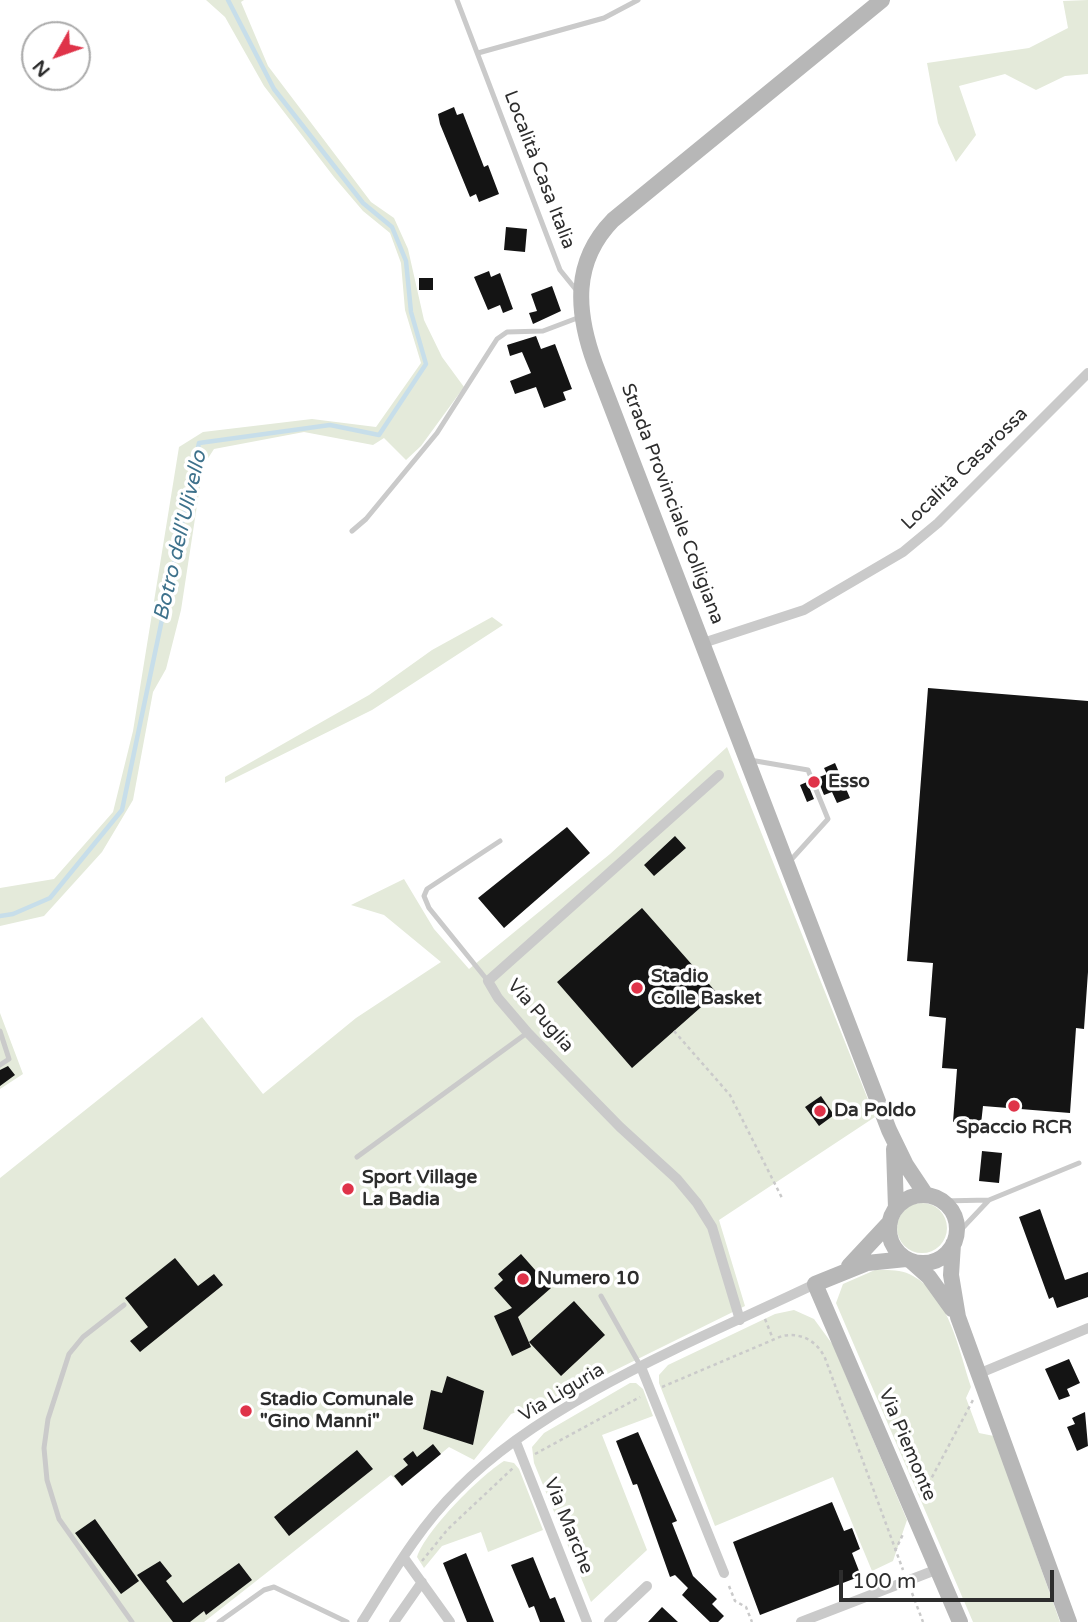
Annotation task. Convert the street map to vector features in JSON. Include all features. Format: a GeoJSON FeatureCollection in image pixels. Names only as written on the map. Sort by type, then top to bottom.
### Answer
{"type":"FeatureCollection","features":[{"type":"Feature","properties":{"kind":"main road","name":"Strada Provinciale Colligiana"},"geometry":{"type":"LineString","coordinates":[[882,0],[613,220],[590,251],[580,293],[581,317],[595,364],[890,1130],[906,1165],[926,1195]]}},
{"type":"Feature","properties":{"kind":"main road","name":"Strada Provinciale Colligiana"},"geometry":{"type":"LineString","coordinates":[[890,1130],[896,1171],[893,1215]]}},
{"type":"Feature","properties":{"kind":"main road"},"geometry":{"type":"LineString","coordinates":[[845,1270],[904,1201],[926,1195],[942,1201],[954,1216],[955,1240],[951,1275],[958,1317],[1069,1622]]}},
{"type":"Feature","properties":{"kind":"main road"},"geometry":{"type":"LineString","coordinates":[[893,1215],[892,1243],[942,1292],[958,1317]]}},
{"type":"Feature","properties":{"kind":"main road"},"geometry":{"type":"LineString","coordinates":[[816,1284],[845,1270],[874,1261],[930,1262],[947,1253],[955,1240]]}},
{"type":"Feature","properties":{"kind":"main road","name":"Via Piemonte"},"geometry":{"type":"LineString","coordinates":[[816,1284],[960,1622]]}},
{"type":"Feature","properties":{"kind":"street","name":"Località Casarossa"},"geometry":{"type":"LineString","coordinates":[[703,643],[795,614],[885,564],[938,523],[1088,373]]}},
{"type":"Feature","properties":{"kind":"street","name":"Via Puglia"},"geometry":{"type":"LineString","coordinates":[[719,775],[488,981],[502,1003],[528,1033],[697,1203],[712,1227],[740,1320]]}},
{"type":"Feature","properties":{"kind":"street","name":"Via Liguria"},"geometry":{"type":"LineString","coordinates":[[362,1622],[404,1558],[453,1493],[516,1442],[571,1405],[641,1367],[816,1284]]}},
{"type":"Feature","properties":{"kind":"street"},"geometry":{"type":"LineString","coordinates":[[978,1374],[1088,1328]]}},
{"type":"Feature","properties":{"kind":"street"},"geometry":{"type":"LineString","coordinates":[[641,1367],[724,1573]]}},
{"type":"Feature","properties":{"kind":"street","name":"Via Marche"},"geometry":{"type":"LineString","coordinates":[[516,1442],[587,1622]]}},
{"type":"Feature","properties":{"kind":"street"},"geometry":{"type":"LineString","coordinates":[[404,1558],[450,1622]]}},
{"type":"Feature","properties":{"kind":"street"},"geometry":{"type":"LineString","coordinates":[[801,1622],[938,1570]]}},
{"type":"Feature","properties":{"kind":"street"},"geometry":{"type":"LineString","coordinates":[[394,1622],[422,1582]]}},
{"type":"Feature","properties":{"kind":"street"},"geometry":{"type":"LineString","coordinates":[[609,1622],[648,1586]]}},
{"type":"Feature","properties":{"kind":"lane","name":"Località Casa Italia"},"geometry":{"type":"LineString","coordinates":[[457,0],[560,270],[567,282],[580,293]]}},
{"type":"Feature","properties":{"kind":"lane"},"geometry":{"type":"LineString","coordinates":[[478,53],[604,18],[638,0]]}},
{"type":"Feature","properties":{"kind":"lane"},"geometry":{"type":"LineString","coordinates":[[352,531],[366,519],[437,433],[497,339],[508,332],[543,331],[581,317]]}},
{"type":"Feature","properties":{"kind":"lane"},"geometry":{"type":"LineString","coordinates":[[748,759],[808,770],[828,819],[788,864]]}},
{"type":"Feature","properties":{"kind":"lane"},"geometry":{"type":"LineString","coordinates":[[488,981],[429,908],[424,897],[427,889],[500,841]]}},
{"type":"Feature","properties":{"kind":"lane"},"geometry":{"type":"LineString","coordinates":[[0,1031],[9,1059],[0,1065]]}},
{"type":"Feature","properties":{"kind":"lane"},"geometry":{"type":"LineString","coordinates":[[357,1157],[528,1033]]}},
{"type":"Feature","properties":{"kind":"lane"},"geometry":{"type":"LineString","coordinates":[[942,1201],[989,1200],[1079,1163]]}},
{"type":"Feature","properties":{"kind":"lane"},"geometry":{"type":"LineString","coordinates":[[955,1240],[989,1200]]}},
{"type":"Feature","properties":{"kind":"lane"},"geometry":{"type":"LineString","coordinates":[[601,1296],[641,1367]]}},
{"type":"Feature","properties":{"kind":"lane"},"geometry":{"type":"LineString","coordinates":[[124,1305],[83,1337],[69,1354],[48,1419],[44,1448],[47,1480],[59,1519],[132,1622]]}},
{"type":"Feature","properties":{"kind":"lane"},"geometry":{"type":"LineString","coordinates":[[219,1622],[264,1590],[274,1587],[347,1622]]}},
{"type":"Feature","properties":{"kind":"path"},"geometry":{"type":"LineString","coordinates":[[674,1031],[730,1095],[783,1200]]}},
{"type":"Feature","properties":{"kind":"path"},"geometry":{"type":"LineString","coordinates":[[761,1310],[772,1339]]}},
{"type":"Feature","properties":{"kind":"path"},"geometry":{"type":"LineString","coordinates":[[532,1456],[652,1391],[772,1339],[787,1334],[801,1336],[821,1351],[903,1571]]}},
{"type":"Feature","properties":{"kind":"path"},"geometry":{"type":"LineString","coordinates":[[919,1502],[976,1394]]}},
{"type":"Feature","properties":{"kind":"path"},"geometry":{"type":"LineString","coordinates":[[420,1563],[455,1521],[516,1466]]}},
{"type":"Feature","properties":{"kind":"path"},"geometry":{"type":"LineString","coordinates":[[895,1550],[908,1523]]}},
{"type":"Feature","properties":{"kind":"path"},"geometry":{"type":"LineString","coordinates":[[724,1573],[735,1601],[746,1607],[752,1622]]}},
{"type":"Feature","properties":{"kind":"path"},"geometry":{"type":"LineString","coordinates":[[911,1590],[923,1622]]}},
{"type":"Feature","properties":{"kind":"green space"},"geometry":{"type":"Polygon","coordinates":[[[206,0],[244,0],[241,2],[268,66],[371,202],[394,218],[408,249],[424,320],[442,357],[464,387],[421,446],[406,460],[384,438],[373,445],[304,432],[214,449],[203,466],[181,610],[166,669],[153,692],[133,800],[102,852],[44,916],[0,926],[0,888],[54,879],[113,812],[133,731],[179,447],[203,432],[312,419],[376,427],[421,363],[405,310],[401,263],[390,233],[363,211],[334,177],[264,86],[225,17],[206,0]]]}},
{"type":"Feature","properties":{"kind":"green space"},"geometry":{"type":"Polygon","coordinates":[[[1088,0],[1088,74],[1065,76],[1036,90],[1005,74],[959,86],[976,135],[956,162],[938,123],[927,63],[1029,48],[1068,28],[1063,1],[1088,0]]]}},
{"type":"Feature","properties":{"kind":"green space"},"geometry":{"type":"Polygon","coordinates":[[[492,617],[503,625],[372,710],[225,783],[225,777],[369,695],[432,650],[492,617]]]}},
{"type":"Feature","properties":{"kind":"green space","name":"Sport Village La Badia"},"geometry":{"type":"Polygon","coordinates":[[[727,747],[875,1117],[719,1220],[745,1306],[577,1389],[511,1414],[474,1460],[449,1447],[402,1486],[391,1475],[204,1622],[0,1622],[0,1178],[202,1017],[263,1094],[356,1018],[441,962],[384,915],[351,905],[404,879],[434,929],[469,969],[610,854],[727,747]]]}},
{"type":"Feature","properties":{"kind":"green space"},"geometry":{"type":"Polygon","coordinates":[[[0,1013],[23,1074],[0,1089],[0,1013]]]}},
{"type":"Feature","properties":{"kind":"green space"},"geometry":{"type":"Polygon","coordinates":[[[922,1203],[940,1210],[947,1228],[940,1246],[922,1253],[904,1246],[897,1228],[904,1210],[922,1203]]]}},
{"type":"Feature","properties":{"kind":"green space"},"geometry":{"type":"Polygon","coordinates":[[[875,1270],[900,1271],[913,1276],[936,1296],[944,1310],[971,1387],[966,1398],[979,1433],[994,1436],[1060,1622],[973,1622],[836,1303],[843,1284],[875,1270]]]}},
{"type":"Feature","properties":{"kind":"green space"},"geometry":{"type":"Polygon","coordinates":[[[794,1310],[814,1319],[833,1345],[907,1520],[893,1561],[872,1571],[833,1477],[715,1526],[659,1383],[659,1375],[668,1365],[775,1314],[794,1310]]]}},
{"type":"Feature","properties":{"kind":"green space"},"geometry":{"type":"Polygon","coordinates":[[[630,1383],[636,1383],[643,1389],[653,1416],[602,1435],[647,1550],[591,1602],[534,1463],[532,1447],[544,1433],[630,1383]]]}},
{"type":"Feature","properties":{"kind":"green space"},"geometry":{"type":"Polygon","coordinates":[[[504,1461],[514,1463],[519,1469],[543,1530],[488,1552],[481,1532],[442,1546],[424,1568],[417,1557],[431,1533],[468,1491],[504,1461]]]}},
{"type":"Feature","properties":{"kind":"building"},"geometry":{"type":"Polygon","coordinates":[[[454,107],[457,115],[463,113],[484,167],[488,165],[499,194],[479,202],[476,194],[470,197],[440,124],[438,114],[454,107]]]}},
{"type":"Feature","properties":{"kind":"building"},"geometry":{"type":"Polygon","coordinates":[[[506,227],[527,229],[525,252],[504,250],[506,227]]]}},
{"type":"Feature","properties":{"kind":"building"},"geometry":{"type":"Polygon","coordinates":[[[489,271],[491,277],[500,273],[513,309],[503,313],[500,305],[488,310],[474,277],[489,271]]]}},
{"type":"Feature","properties":{"kind":"building"},"geometry":{"type":"Polygon","coordinates":[[[419,278],[433,278],[433,290],[419,290],[419,278]]]}},
{"type":"Feature","properties":{"kind":"building"},"geometry":{"type":"Polygon","coordinates":[[[552,286],[561,311],[533,324],[529,313],[537,311],[531,294],[552,286]]]}},
{"type":"Feature","properties":{"kind":"building"},"geometry":{"type":"Polygon","coordinates":[[[536,336],[541,349],[555,344],[572,389],[563,392],[566,400],[544,408],[536,387],[515,394],[510,381],[531,373],[522,352],[510,356],[507,345],[536,336]]]}},
{"type":"Feature","properties":{"kind":"building"},"geometry":{"type":"Polygon","coordinates":[[[928,688],[1088,701],[1088,972],[1084,1029],[1076,1028],[1070,1113],[983,1106],[981,1124],[953,1122],[957,1069],[942,1068],[946,1018],[929,1016],[933,963],[907,961],[928,688]]]}},
{"type":"Feature","properties":{"kind":"building"},"geometry":{"type":"Polygon","coordinates":[[[835,763],[850,798],[837,803],[832,792],[824,795],[817,778],[827,774],[824,768],[835,763]]]}},
{"type":"Feature","properties":{"kind":"building"},"geometry":{"type":"Polygon","coordinates":[[[807,782],[814,799],[807,802],[800,785],[807,782]]]}},
{"type":"Feature","properties":{"kind":"building"},"geometry":{"type":"Polygon","coordinates":[[[567,827],[590,853],[504,928],[478,898],[567,827]]]}},
{"type":"Feature","properties":{"kind":"building"},"geometry":{"type":"Polygon","coordinates":[[[675,836],[686,848],[654,876],[644,865],[675,836]]]}},
{"type":"Feature","properties":{"kind":"building","name":"Stadio Colle Basket"},"geometry":{"type":"Polygon","coordinates":[[[642,908],[717,993],[632,1068],[557,982],[642,908]]]}},
{"type":"Feature","properties":{"kind":"building"},"geometry":{"type":"Polygon","coordinates":[[[8,1066],[15,1075],[0,1086],[0,1070],[8,1066]]]}},
{"type":"Feature","properties":{"kind":"building","name":"Da Poldo"},"geometry":{"type":"Polygon","coordinates":[[[821,1096],[834,1115],[819,1126],[805,1107],[821,1096]]]}},
{"type":"Feature","properties":{"kind":"building"},"geometry":{"type":"Polygon","coordinates":[[[982,1151],[1002,1153],[999,1183],[979,1181],[982,1151]]]}},
{"type":"Feature","properties":{"kind":"building"},"geometry":{"type":"Polygon","coordinates":[[[1040,1209],[1065,1280],[1088,1272],[1088,1297],[1057,1308],[1053,1297],[1049,1299],[1019,1217],[1040,1209]]]}},
{"type":"Feature","properties":{"kind":"building"},"geometry":{"type":"Polygon","coordinates":[[[521,1254],[551,1288],[518,1317],[531,1347],[512,1356],[494,1316],[512,1308],[494,1288],[503,1280],[498,1274],[521,1254]]]}},
{"type":"Feature","properties":{"kind":"building"},"geometry":{"type":"Polygon","coordinates":[[[175,1258],[198,1286],[214,1274],[223,1285],[140,1352],[130,1341],[148,1327],[125,1298],[175,1258]]]}},
{"type":"Feature","properties":{"kind":"building"},"geometry":{"type":"Polygon","coordinates":[[[574,1301],[605,1335],[561,1376],[529,1342],[574,1301]]]}},
{"type":"Feature","properties":{"kind":"building"},"geometry":{"type":"Polygon","coordinates":[[[1069,1359],[1080,1383],[1067,1389],[1070,1396],[1059,1400],[1045,1369],[1069,1359]]]}},
{"type":"Feature","properties":{"kind":"building"},"geometry":{"type":"Polygon","coordinates":[[[447,1376],[484,1391],[473,1445],[423,1429],[431,1390],[442,1393],[447,1376]]]}},
{"type":"Feature","properties":{"kind":"building"},"geometry":{"type":"Polygon","coordinates":[[[1085,1412],[1088,1446],[1077,1451],[1067,1427],[1075,1424],[1072,1418],[1085,1412]]]}},
{"type":"Feature","properties":{"kind":"building"},"geometry":{"type":"Polygon","coordinates":[[[638,1432],[677,1521],[672,1523],[693,1576],[717,1599],[712,1604],[724,1616],[718,1622],[710,1622],[682,1595],[688,1588],[675,1575],[670,1577],[637,1484],[633,1485],[616,1441],[638,1432]]]}},
{"type":"Feature","properties":{"kind":"building"},"geometry":{"type":"Polygon","coordinates":[[[433,1444],[441,1454],[402,1486],[394,1476],[408,1465],[403,1459],[413,1451],[417,1457],[433,1444]]]}},
{"type":"Feature","properties":{"kind":"building"},"geometry":{"type":"Polygon","coordinates":[[[357,1450],[373,1469],[289,1536],[274,1517],[357,1450]]]}},
{"type":"Feature","properties":{"kind":"building"},"geometry":{"type":"Polygon","coordinates":[[[832,1502],[844,1531],[852,1528],[860,1549],[852,1553],[861,1576],[760,1615],[733,1542],[832,1502]]]}},
{"type":"Feature","properties":{"kind":"building"},"geometry":{"type":"Polygon","coordinates":[[[95,1519],[139,1581],[121,1594],[75,1533],[95,1519]]]}},
{"type":"Feature","properties":{"kind":"building"},"geometry":{"type":"Polygon","coordinates":[[[466,1553],[494,1622],[467,1622],[443,1563],[466,1553]]]}},
{"type":"Feature","properties":{"kind":"building"},"geometry":{"type":"Polygon","coordinates":[[[533,1557],[550,1599],[555,1597],[565,1622],[540,1622],[534,1606],[529,1608],[511,1565],[533,1557]]]}},
{"type":"Feature","properties":{"kind":"building"},"geometry":{"type":"Polygon","coordinates":[[[160,1561],[172,1576],[166,1581],[183,1603],[239,1563],[252,1580],[206,1615],[204,1611],[190,1622],[173,1622],[137,1575],[160,1561]]]}},
{"type":"Feature","properties":{"kind":"building"},"geometry":{"type":"Polygon","coordinates":[[[662,1607],[678,1622],[648,1622],[662,1607]]]}},
{"type":"Feature","properties":{"kind":"waterway","name":"Botro dell'Ulivello"},"geometry":{"type":"LineString","coordinates":[[0,916],[13,914],[50,898],[122,810],[199,443],[330,425],[379,435],[426,364],[411,312],[406,261],[392,227],[363,203],[274,89],[228,0]]}},
{"type":"Feature","properties":{"kind":"place","name":"Esso"},"geometry":{"type":"Point","coordinates":[814,782]}},
{"type":"Feature","properties":{"kind":"place","name":"Stadio Colle Basket"},"geometry":{"type":"Point","coordinates":[637,988]}},
{"type":"Feature","properties":{"kind":"place","name":"Spaccio RCR"},"geometry":{"type":"Point","coordinates":[1014,1106]}},
{"type":"Feature","properties":{"kind":"place","name":"Da Poldo"},"geometry":{"type":"Point","coordinates":[820,1111]}},
{"type":"Feature","properties":{"kind":"place","name":"Sport Village La Badia"},"geometry":{"type":"Point","coordinates":[348,1189]}},
{"type":"Feature","properties":{"kind":"place","name":"Numero 10"},"geometry":{"type":"Point","coordinates":[523,1279]}},
{"type":"Feature","properties":{"kind":"place","name":"Stadio Comunale \"Gino Manni\""},"geometry":{"type":"Point","coordinates":[246,1411]}}]}
